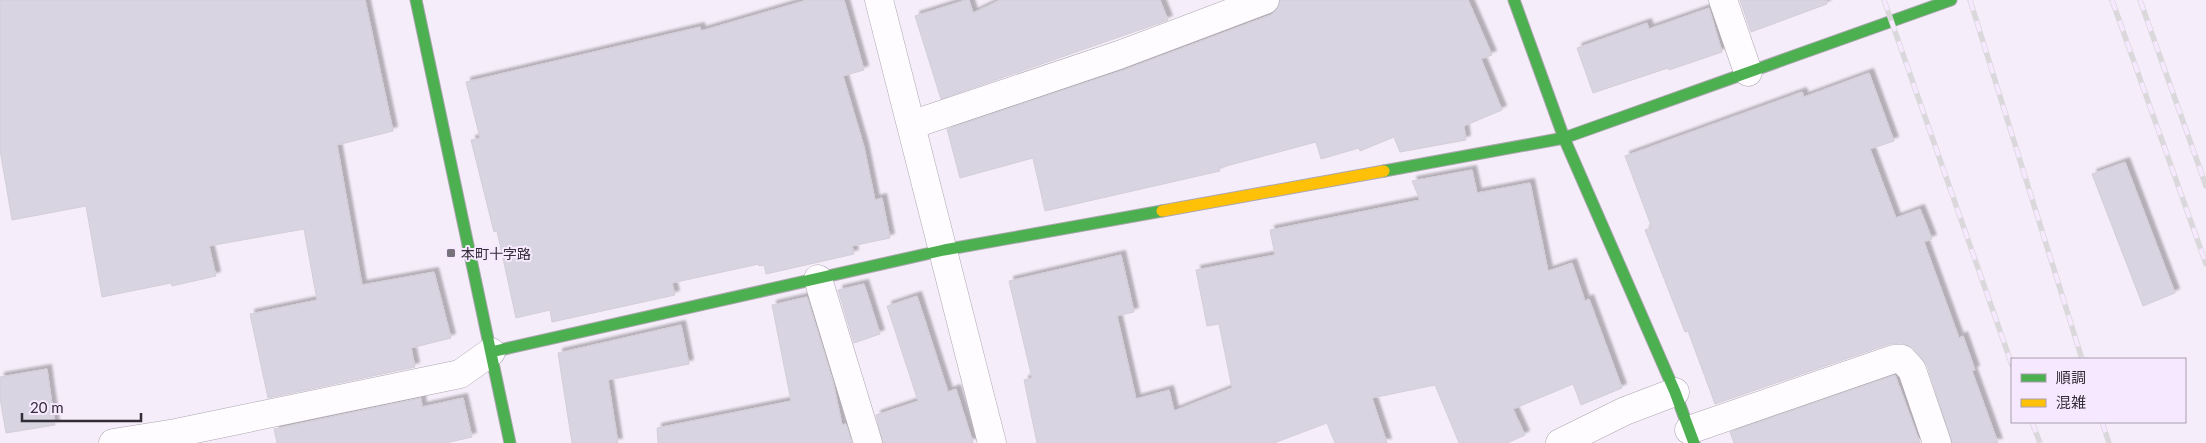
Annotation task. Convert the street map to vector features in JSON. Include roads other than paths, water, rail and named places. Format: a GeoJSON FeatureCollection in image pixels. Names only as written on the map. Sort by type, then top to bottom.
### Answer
{"type":"FeatureCollection","features":[{"type":"Feature","properties":{"kind":"street"},"geometry":{"type":"LineString","coordinates":[[416,0],[510,443]]}},
{"type":"Feature","properties":{"kind":"street"},"geometry":{"type":"LineString","coordinates":[[879,0],[992,443]]}},
{"type":"Feature","properties":{"kind":"street"},"geometry":{"type":"LineString","coordinates":[[911,125],[1119,55],[1265,0]]}},
{"type":"Feature","properties":{"kind":"street"},"geometry":{"type":"LineString","coordinates":[[1514,0],[1564,138],[1675,392],[1691,436],[1894,359],[1902,359],[1912,370],[1937,443]]}},
{"type":"Feature","properties":{"kind":"street"},"geometry":{"type":"LineString","coordinates":[[1723,0],[1748,72]]}},
{"type":"Feature","properties":{"kind":"street"},"geometry":{"type":"LineString","coordinates":[[113,443],[177,438],[460,374],[491,352],[944,250],[1564,138],[1951,0]]}},
{"type":"Feature","properties":{"kind":"street"},"geometry":{"type":"LineString","coordinates":[[818,278],[868,443]]}},
{"type":"Feature","properties":{"kind":"street"},"geometry":{"type":"LineString","coordinates":[[1560,443],[1625,411],[1675,392]]}},
{"type":"Feature","properties":{"kind":"railway"},"geometry":{"type":"LineString","coordinates":[[1884,0],[2011,362]]}},
{"type":"Feature","properties":{"kind":"railway"},"geometry":{"type":"LineString","coordinates":[[1970,0],[2082,358]]}},
{"type":"Feature","properties":{"kind":"railway"},"geometry":{"type":"LineString","coordinates":[[2112,0],[2206,264]]}},
{"type":"Feature","properties":{"kind":"railway"},"geometry":{"type":"LineString","coordinates":[[2140,0],[2206,186]]}},
{"type":"Feature","properties":{"kind":"railway"},"geometry":{"type":"LineString","coordinates":[[2032,423],[2040,443]]}},
{"type":"Feature","properties":{"kind":"railway"},"geometry":{"type":"LineString","coordinates":[[2102,423],[2109,443]]}},
{"type":"Feature","properties":{"kind":"place","name":"本町十字路"},"geometry":{"type":"Point","coordinates":[451,253]}}]}
